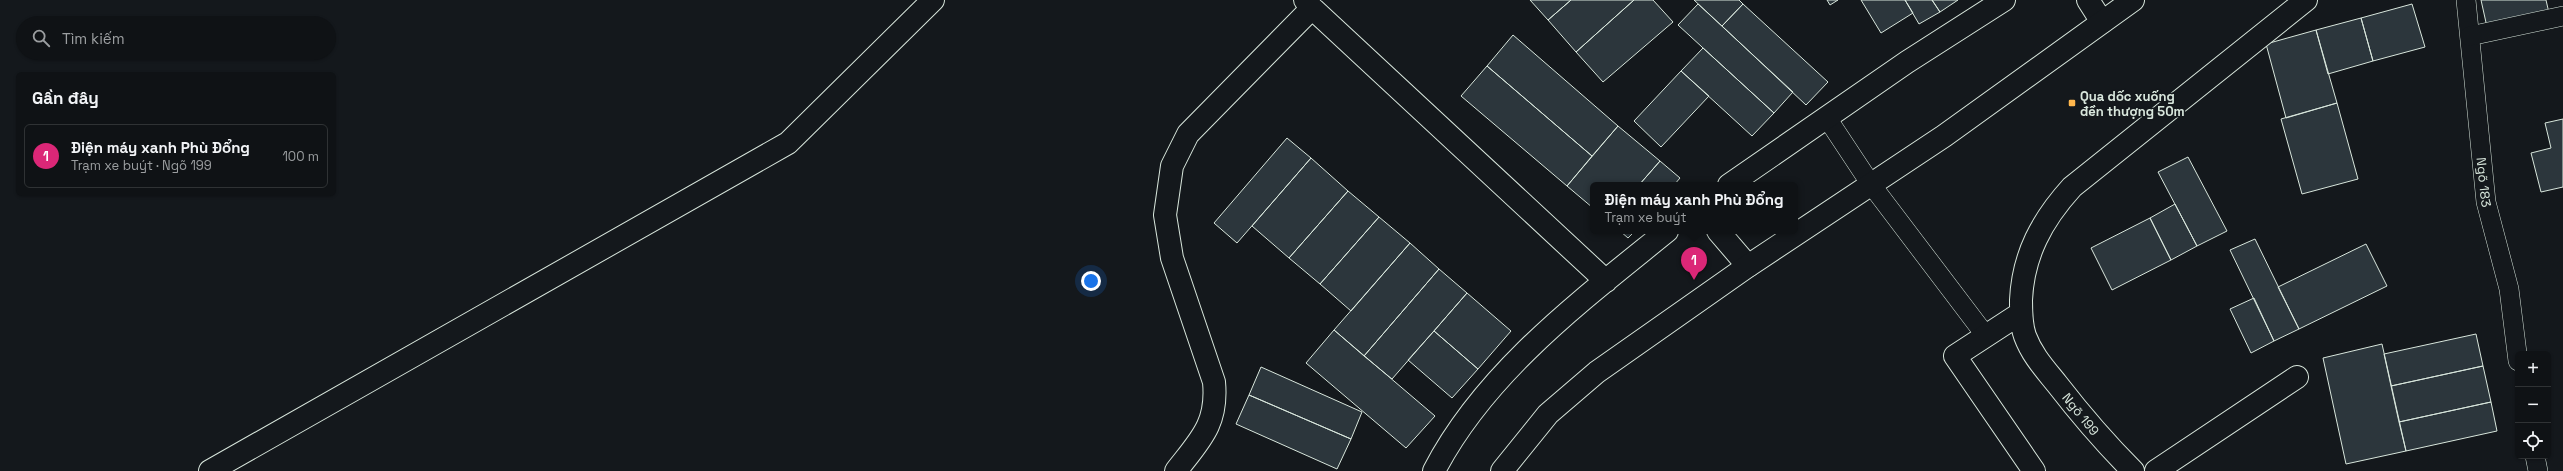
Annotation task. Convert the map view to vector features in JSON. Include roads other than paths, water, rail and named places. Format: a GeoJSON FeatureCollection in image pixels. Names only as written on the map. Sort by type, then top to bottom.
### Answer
{"type":"FeatureCollection","features":[{"type":"Feature","properties":{"kind":"street"},"geometry":{"type":"LineString","coordinates":[[210,471],[788,143],[933,0]]}},
{"type":"Feature","properties":{"kind":"street"},"geometry":{"type":"LineString","coordinates":[[1732,182],[1907,62],[2004,0]]}},
{"type":"Feature","properties":{"kind":"street"},"geometry":{"type":"LineString","coordinates":[[2088,0],[2102,22]]}},
{"type":"Feature","properties":{"kind":"street"},"geometry":{"type":"LineString","coordinates":[[1798,232],[1870,183],[1944,136],[2133,0]]}},
{"type":"Feature","properties":{"kind":"street","name":"Ngõ 199"},"geometry":{"type":"LineString","coordinates":[[2133,471],[2098,436],[2033,354],[2025,335],[2021,313],[2025,264],[2036,236],[2053,208],[2072,187],[2306,0]]}},
{"type":"Feature","properties":{"kind":"street"},"geometry":{"type":"LineString","coordinates":[[1176,471],[1209,427],[1216,403],[1214,382],[1172,258],[1165,215],[1172,166],[1188,134],[1308,4],[1606,281]]}},
{"type":"Feature","properties":{"kind":"street"},"geometry":{"type":"LineString","coordinates":[[1434,471],[1486,392],[1529,349],[1606,281],[1663,234]]}},
{"type":"Feature","properties":{"kind":"street"},"geometry":{"type":"LineString","coordinates":[[1721,234],[1748,266]]}},
{"type":"Feature","properties":{"kind":"street"},"geometry":{"type":"LineString","coordinates":[[1502,471],[1548,414],[1597,372],[1795,234]]}},
{"type":"Feature","properties":{"kind":"street"},"geometry":{"type":"LineString","coordinates":[[2021,313],[1955,356],[2034,471]]}},
{"type":"Feature","properties":{"kind":"street"},"geometry":{"type":"LineString","coordinates":[[2156,471],[2297,377]]}},
{"type":"Feature","properties":{"kind":"lane","name":"Ngõ 183"},"geometry":{"type":"LineString","coordinates":[[2466,0],[2486,202],[2509,289],[2517,351]]}},
{"type":"Feature","properties":{"kind":"lane"},"geometry":{"type":"LineString","coordinates":[[2470,36],[2563,16]]}},
{"type":"Feature","properties":{"kind":"lane"},"geometry":{"type":"LineString","coordinates":[[1827,118],[1870,183],[1986,336]]}},
{"type":"Feature","properties":{"kind":"lane"},"geometry":{"type":"LineString","coordinates":[[2536,459],[2538,471]]}},
{"type":"Feature","properties":{"kind":"place","name":"Qua dốc xuống đền thượng 50m"},"geometry":{"type":"Point","coordinates":[2072,103]}},
{"type":"Feature","properties":{"kind":"place","name":"Điện máy xanh Phù Đổng"},"geometry":{"type":"Point","coordinates":[1694,280]}}]}
